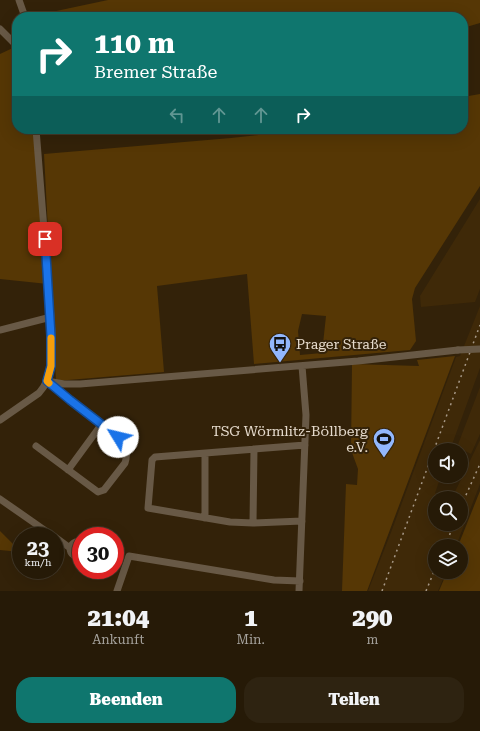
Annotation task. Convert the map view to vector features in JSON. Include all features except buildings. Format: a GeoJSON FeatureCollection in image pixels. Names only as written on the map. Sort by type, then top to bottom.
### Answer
{"type":"FeatureCollection","features":[{"type":"Feature","properties":{"kind":"street"},"geometry":{"type":"LineString","coordinates":[[19,0],[23,12]]}},
{"type":"Feature","properties":{"kind":"street"},"geometry":{"type":"LineString","coordinates":[[0,29],[12,41]]}},
{"type":"Feature","properties":{"kind":"street"},"geometry":{"type":"LineString","coordinates":[[0,420],[33,398],[43,388],[47,381],[51,366],[51,317],[36,134]]}},
{"type":"Feature","properties":{"kind":"street"},"geometry":{"type":"LineString","coordinates":[[0,330],[51,317]]}},
{"type":"Feature","properties":{"kind":"street"},"geometry":{"type":"LineString","coordinates":[[47,381],[64,384],[80,384],[302,366],[480,349]]}},
{"type":"Feature","properties":{"kind":"street"},"geometry":{"type":"LineString","coordinates":[[299,591],[306,415],[302,366]]}},
{"type":"Feature","properties":{"kind":"street"},"geometry":{"type":"LineString","coordinates":[[36,446],[98,492],[104,490],[126,459],[127,447],[124,441],[101,425],[47,381]]}},
{"type":"Feature","properties":{"kind":"street"},"geometry":{"type":"LineString","coordinates":[[68,470],[101,425]]}},
{"type":"Feature","properties":{"kind":"street"},"geometry":{"type":"LineString","coordinates":[[302,521],[253,523],[230,522],[148,508],[152,460],[155,457],[305,445]]}},
{"type":"Feature","properties":{"kind":"street"},"geometry":{"type":"LineString","coordinates":[[253,523],[254,449]]}},
{"type":"Feature","properties":{"kind":"street"},"geometry":{"type":"LineString","coordinates":[[205,518],[206,454]]}},
{"type":"Feature","properties":{"kind":"street"},"geometry":{"type":"LineString","coordinates":[[0,499],[40,527]]}},
{"type":"Feature","properties":{"kind":"street"},"geometry":{"type":"LineString","coordinates":[[64,544],[70,548],[72,553]]}},
{"type":"Feature","properties":{"kind":"street"},"geometry":{"type":"LineString","coordinates":[[70,548],[72,544]]}},
{"type":"Feature","properties":{"kind":"street"},"geometry":{"type":"LineString","coordinates":[[117,591],[129,556],[274,580],[300,581]]}},
{"type":"Feature","properties":{"kind":"shaded area"},"geometry":{"type":"Polygon","coordinates":[[[108,0],[480,0],[480,23],[468,27],[468,12],[52,12],[108,0]]]}},
{"type":"Feature","properties":{"kind":"shaded area"},"geometry":{"type":"Polygon","coordinates":[[[12,48],[12,134],[36,134],[48,284],[0,279],[0,54],[12,48]]]}},
{"type":"Feature","properties":{"kind":"shaded area"},"geometry":{"type":"Polygon","coordinates":[[[480,94],[480,186],[415,288],[412,299],[416,341],[410,350],[254,364],[247,274],[157,286],[164,372],[56,381],[44,154],[267,134],[468,134],[468,96],[480,94]],[[302,314],[298,331],[300,355],[322,353],[326,316],[302,314]]]}},
{"type":"Feature","properties":{"kind":"shaded area"},"geometry":{"type":"Polygon","coordinates":[[[480,199],[480,289],[475,302],[421,307],[420,296],[480,199]]]}},
{"type":"Feature","properties":{"kind":"shaded area"},"geometry":{"type":"Polygon","coordinates":[[[480,306],[480,368],[453,443],[428,443],[428,483],[439,483],[436,491],[428,491],[428,531],[462,531],[459,539],[428,539],[428,579],[443,579],[438,591],[368,591],[456,357],[460,356],[480,306]]]}},
{"type":"Feature","properties":{"kind":"shaded area","name":"TSG Wörmlitz-Böllberg e.V."},"geometry":{"type":"Polygon","coordinates":[[[455,356],[367,591],[342,591],[346,484],[357,485],[358,469],[351,450],[352,364],[419,366],[417,360],[455,356]]]}},
{"type":"Feature","properties":{"kind":"shaded area"},"geometry":{"type":"Polygon","coordinates":[[[480,387],[480,434],[471,454],[468,452],[468,443],[459,443],[480,387]]]}},
{"type":"Feature","properties":{"kind":"shaded area"},"geometry":{"type":"Polygon","coordinates":[[[480,440],[480,484],[468,515],[468,491],[455,491],[459,483],[468,483],[468,465],[480,440]]]}},
{"type":"Feature","properties":{"kind":"shaded area"},"geometry":{"type":"Polygon","coordinates":[[[480,491],[480,591],[439,591],[444,579],[468,579],[468,539],[461,539],[464,531],[468,531],[468,521],[480,491]]]}},
{"type":"Feature","properties":{"kind":"shaded area"},"geometry":{"type":"Polygon","coordinates":[[[0,531],[12,543],[12,551],[0,550],[0,531]]]}},
{"type":"Feature","properties":{"kind":"railway"},"geometry":{"type":"LineString","coordinates":[[382,591],[480,325]]}},
{"type":"Feature","properties":{"kind":"railway"},"geometry":{"type":"LineString","coordinates":[[468,491],[480,464]]}},
{"type":"Feature","properties":{"kind":"railway"},"geometry":{"type":"LineString","coordinates":[[448,539],[451,531]]}},
{"type":"Feature","properties":{"kind":"railway"},"geometry":{"type":"LineString","coordinates":[[426,591],[431,579]]}},
{"type":"Feature","properties":{"kind":"slow traffic"},"geometry":{"type":"LineString","coordinates":[[49,383],[47,381],[51,366],[51,338]]}},
{"type":"Feature","properties":{"kind":"place","name":"Prager Straße"},"geometry":{"type":"Point","coordinates":[280,364]}},
{"type":"Feature","properties":{"kind":"place","name":"TSG Wörmlitz-Böllberg e.V."},"geometry":{"type":"Point","coordinates":[384,458]}},
{"type":"Feature","properties":{"kind":"route"},"geometry":{"type":"LineString","coordinates":[[45,239],[51,317],[51,366],[47,381],[118,437]]}}]}
